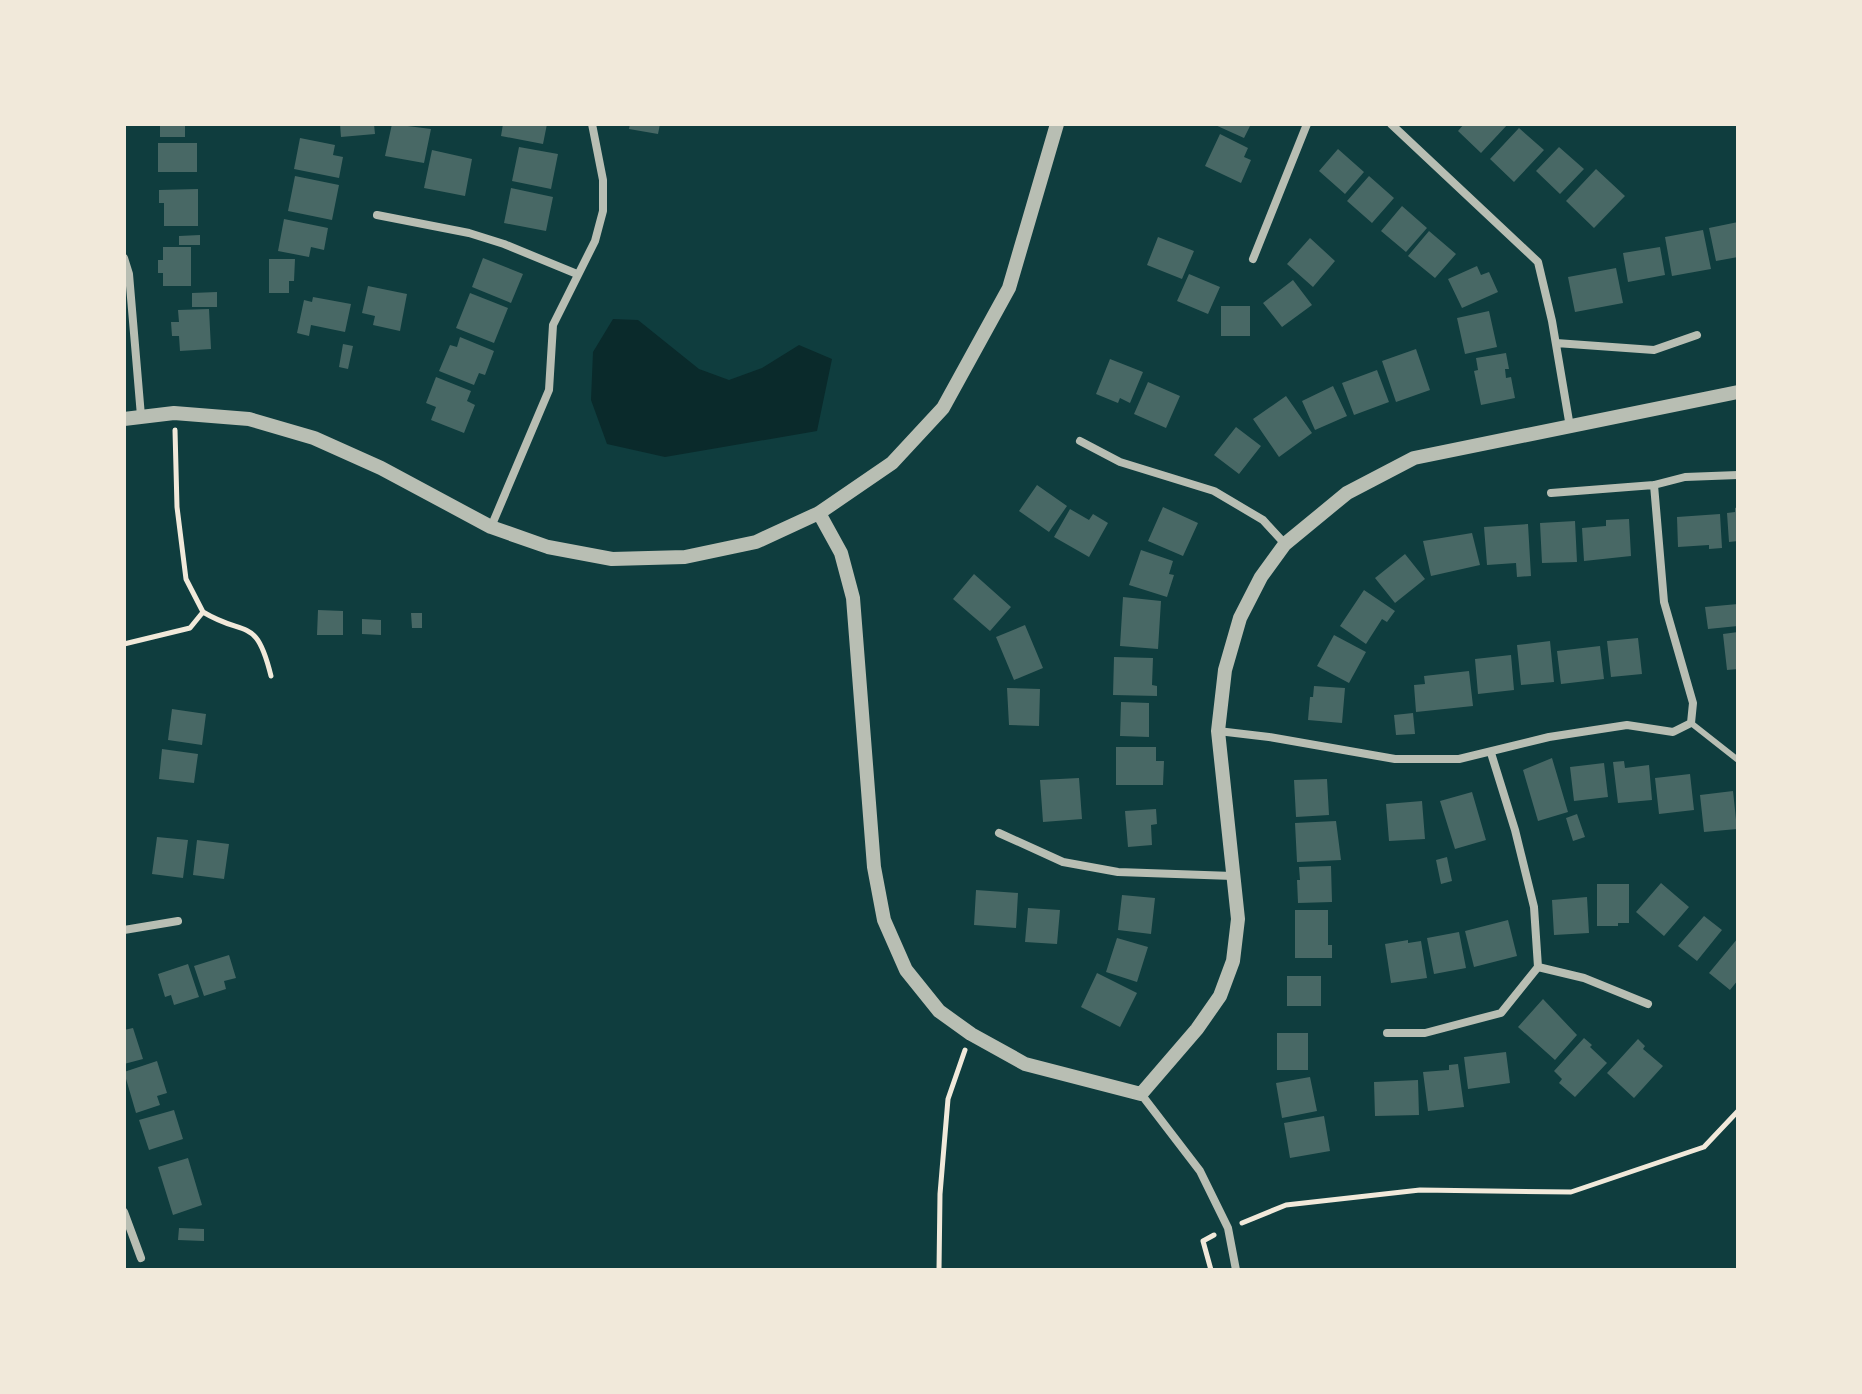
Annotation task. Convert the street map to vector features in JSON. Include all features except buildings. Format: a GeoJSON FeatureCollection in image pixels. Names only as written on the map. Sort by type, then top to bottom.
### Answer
{"type":"FeatureCollection","features":[{"type":"Feature","properties":{"kind":"street"},"geometry":{"type":"LineString","coordinates":[[491,527],[549,390],[553,325],[595,241],[603,211],[603,180],[592,124]]}},
{"type":"Feature","properties":{"kind":"street"},"geometry":{"type":"LineString","coordinates":[[124,419],[174,413],[249,419],[314,438],[381,468],[491,527],[548,547],[612,559],[685,557],[756,542],[819,513],[892,463],[943,408],[1009,288],[1057,124]]}},
{"type":"Feature","properties":{"kind":"street"},"geometry":{"type":"LineString","coordinates":[[1253,259],[1307,124]]}},
{"type":"Feature","properties":{"kind":"street"},"geometry":{"type":"LineString","coordinates":[[1391,124],[1538,262],[1570,427]]}},
{"type":"Feature","properties":{"kind":"street"},"geometry":{"type":"LineString","coordinates":[[377,215],[469,233],[577,274]]}},
{"type":"Feature","properties":{"kind":"street"},"geometry":{"type":"LineString","coordinates":[[124,258],[129,274],[141,416]]}},
{"type":"Feature","properties":{"kind":"street"},"geometry":{"type":"LineString","coordinates":[[1556,343],[1654,350],[1697,335]]}},
{"type":"Feature","properties":{"kind":"street"},"geometry":{"type":"LineString","coordinates":[[1141,1094],[1197,1029],[1220,996],[1233,961],[1238,919],[1218,731],[1225,670],[1240,618],[1261,577],[1285,544],[1347,493],[1414,458],[1738,392]]}},
{"type":"Feature","properties":{"kind":"street"},"geometry":{"type":"LineString","coordinates":[[1080,441],[1120,462],[1214,491],[1263,520],[1285,544]]}},
{"type":"Feature","properties":{"kind":"street"},"geometry":{"type":"LineString","coordinates":[[1551,493],[1654,485],[1685,477],[1738,475]]}},
{"type":"Feature","properties":{"kind":"street"},"geometry":{"type":"LineString","coordinates":[[1218,731],[1395,759],[1459,759],[1549,737],[1627,725],[1673,732],[1691,723],[1693,703],[1664,602],[1654,485]]}},
{"type":"Feature","properties":{"kind":"street"},"geometry":{"type":"LineString","coordinates":[[819,513],[841,553],[853,598],[874,867],[884,920],[906,970],[939,1011],[971,1034],[1025,1064],[1141,1094],[1200,1171],[1228,1228],[1236,1270]]}},
{"type":"Feature","properties":{"kind":"street"},"geometry":{"type":"LineString","coordinates":[[1387,1033],[1425,1033],[1501,1013],[1538,967],[1534,907],[1515,830],[1491,753]]}},
{"type":"Feature","properties":{"kind":"street"},"geometry":{"type":"LineString","coordinates":[[999,833],[1063,862],[1077,865],[1118,872],[1233,876]]}},
{"type":"Feature","properties":{"kind":"street"},"geometry":{"type":"LineString","coordinates":[[124,930],[178,921]]}},
{"type":"Feature","properties":{"kind":"street"},"geometry":{"type":"LineString","coordinates":[[1538,967],[1584,978],[1648,1004]]}},
{"type":"Feature","properties":{"kind":"street"},"geometry":{"type":"LineString","coordinates":[[124,1212],[141,1258]]}},
{"type":"Feature","properties":{"kind":"lane"},"geometry":{"type":"LineString","coordinates":[[1691,723],[1738,760]]}},
{"type":"Feature","properties":{"kind":"path"},"geometry":{"type":"LineString","coordinates":[[174,413],[177,507],[186,579],[203,612],[256,635],[265,651],[271,676]]}},
{"type":"Feature","properties":{"kind":"path"},"geometry":{"type":"LineString","coordinates":[[124,644],[190,628],[203,612]]}},
{"type":"Feature","properties":{"kind":"path"},"geometry":{"type":"LineString","coordinates":[[939,1270],[940,1194],[948,1099],[971,1034]]}},
{"type":"Feature","properties":{"kind":"path"},"geometry":{"type":"LineString","coordinates":[[1228,1228],[1286,1205],[1420,1190],[1571,1192],[1704,1147],[1738,1111]]}},
{"type":"Feature","properties":{"kind":"water"},"geometry":{"type":"Polygon","coordinates":[[[613,319],[638,320],[699,369],[729,380],[762,368],[799,345],[832,359],[817,431],[665,457],[607,444],[591,400],[593,352],[613,319]]]}}]}
